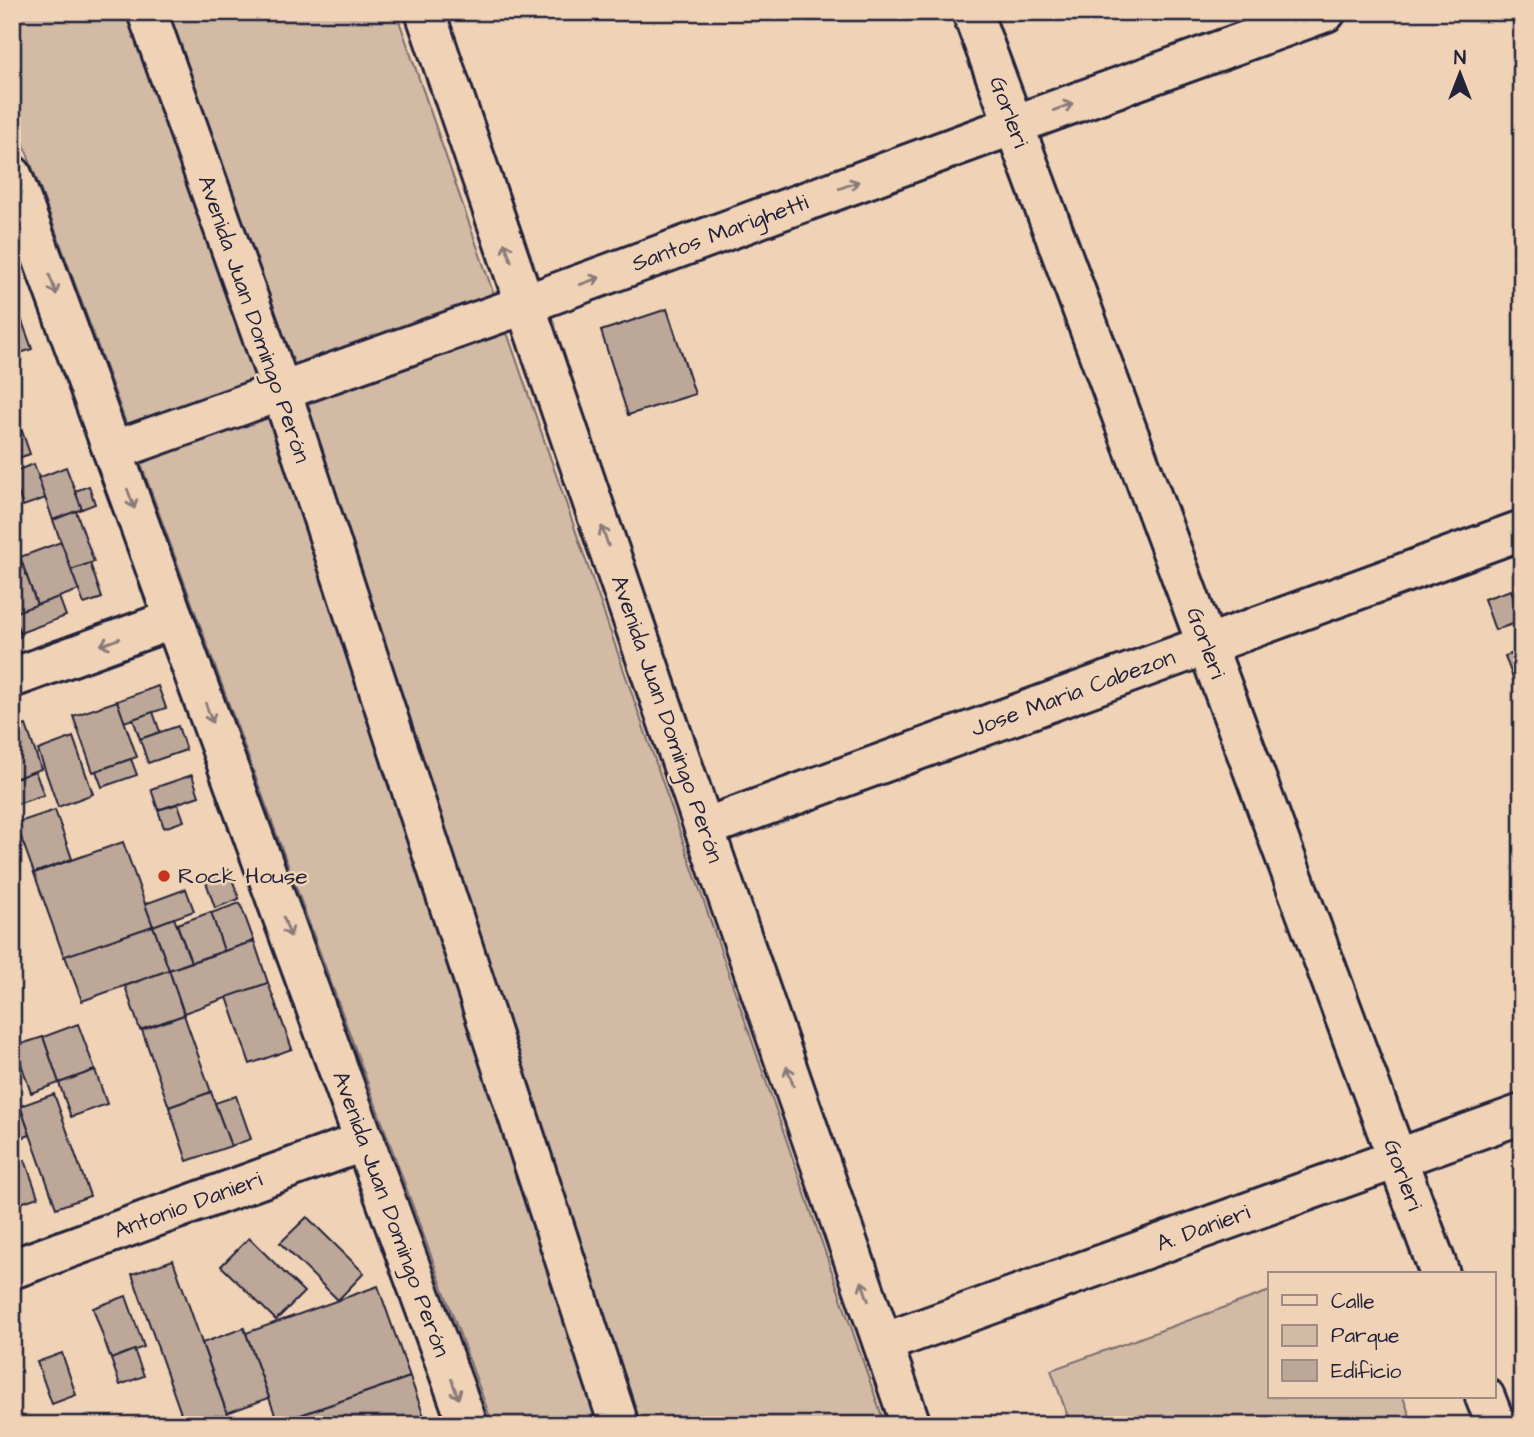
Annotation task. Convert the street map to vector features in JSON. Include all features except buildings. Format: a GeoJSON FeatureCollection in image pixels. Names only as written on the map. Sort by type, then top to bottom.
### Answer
{"type":"FeatureCollection","features":[{"type":"Feature","properties":{"kind":"street","name":"Avenida Juan Domingo Perón"},"geometry":{"type":"LineString","coordinates":[[147,12],[281,390],[619,1425]]}},
{"type":"Feature","properties":{"kind":"street","name":"Avenida Juan Domingo Perón"},"geometry":{"type":"LineString","coordinates":[[425,12],[911,1425]]}},
{"type":"Feature","properties":{"kind":"street","name":"Gorleri"},"geometry":{"type":"LineString","coordinates":[[972,12],[1439,1272]]}},
{"type":"Feature","properties":{"kind":"street","name":"Santos Marighetti"},"geometry":{"type":"LineString","coordinates":[[113,451],[526,304],[1326,12]]}},
{"type":"Feature","properties":{"kind":"street","name":"Avenida Juan Domingo Perón"},"geometry":{"type":"LineString","coordinates":[[12,175],[22,232],[113,451],[468,1425]]}},
{"type":"Feature","properties":{"kind":"street","name":"Jose Maria Cabezon"},"geometry":{"type":"LineString","coordinates":[[704,828],[1522,530]]}},
{"type":"Feature","properties":{"kind":"street"},"geometry":{"type":"LineString","coordinates":[[12,678],[174,619]]}},
{"type":"Feature","properties":{"kind":"street","name":"A. Danieri"},"geometry":{"type":"LineString","coordinates":[[883,1343],[1522,1114]]}},
{"type":"Feature","properties":{"kind":"street","name":"Antonio Danieri"},"geometry":{"type":"LineString","coordinates":[[12,1269],[365,1141]]}},
{"type":"Feature","properties":{"kind":"street"},"geometry":{"type":"LineString","coordinates":[[1485,1398],[1496,1425]]}},
{"type":"Feature","properties":{"kind":"green space"},"geometry":{"type":"Polygon","coordinates":[[[12,12],[396,12],[885,1425],[493,1425],[12,112],[12,12]]]}},
{"type":"Feature","properties":{"kind":"green space"},"geometry":{"type":"Polygon","coordinates":[[[1268,1292],[1268,1398],[1403,1398],[1413,1425],[1071,1425],[1051,1370],[1268,1292]]]}},
{"type":"Feature","properties":{"kind":"place","name":"Rock House"},"geometry":{"type":"Point","coordinates":[164,876]}}]}
